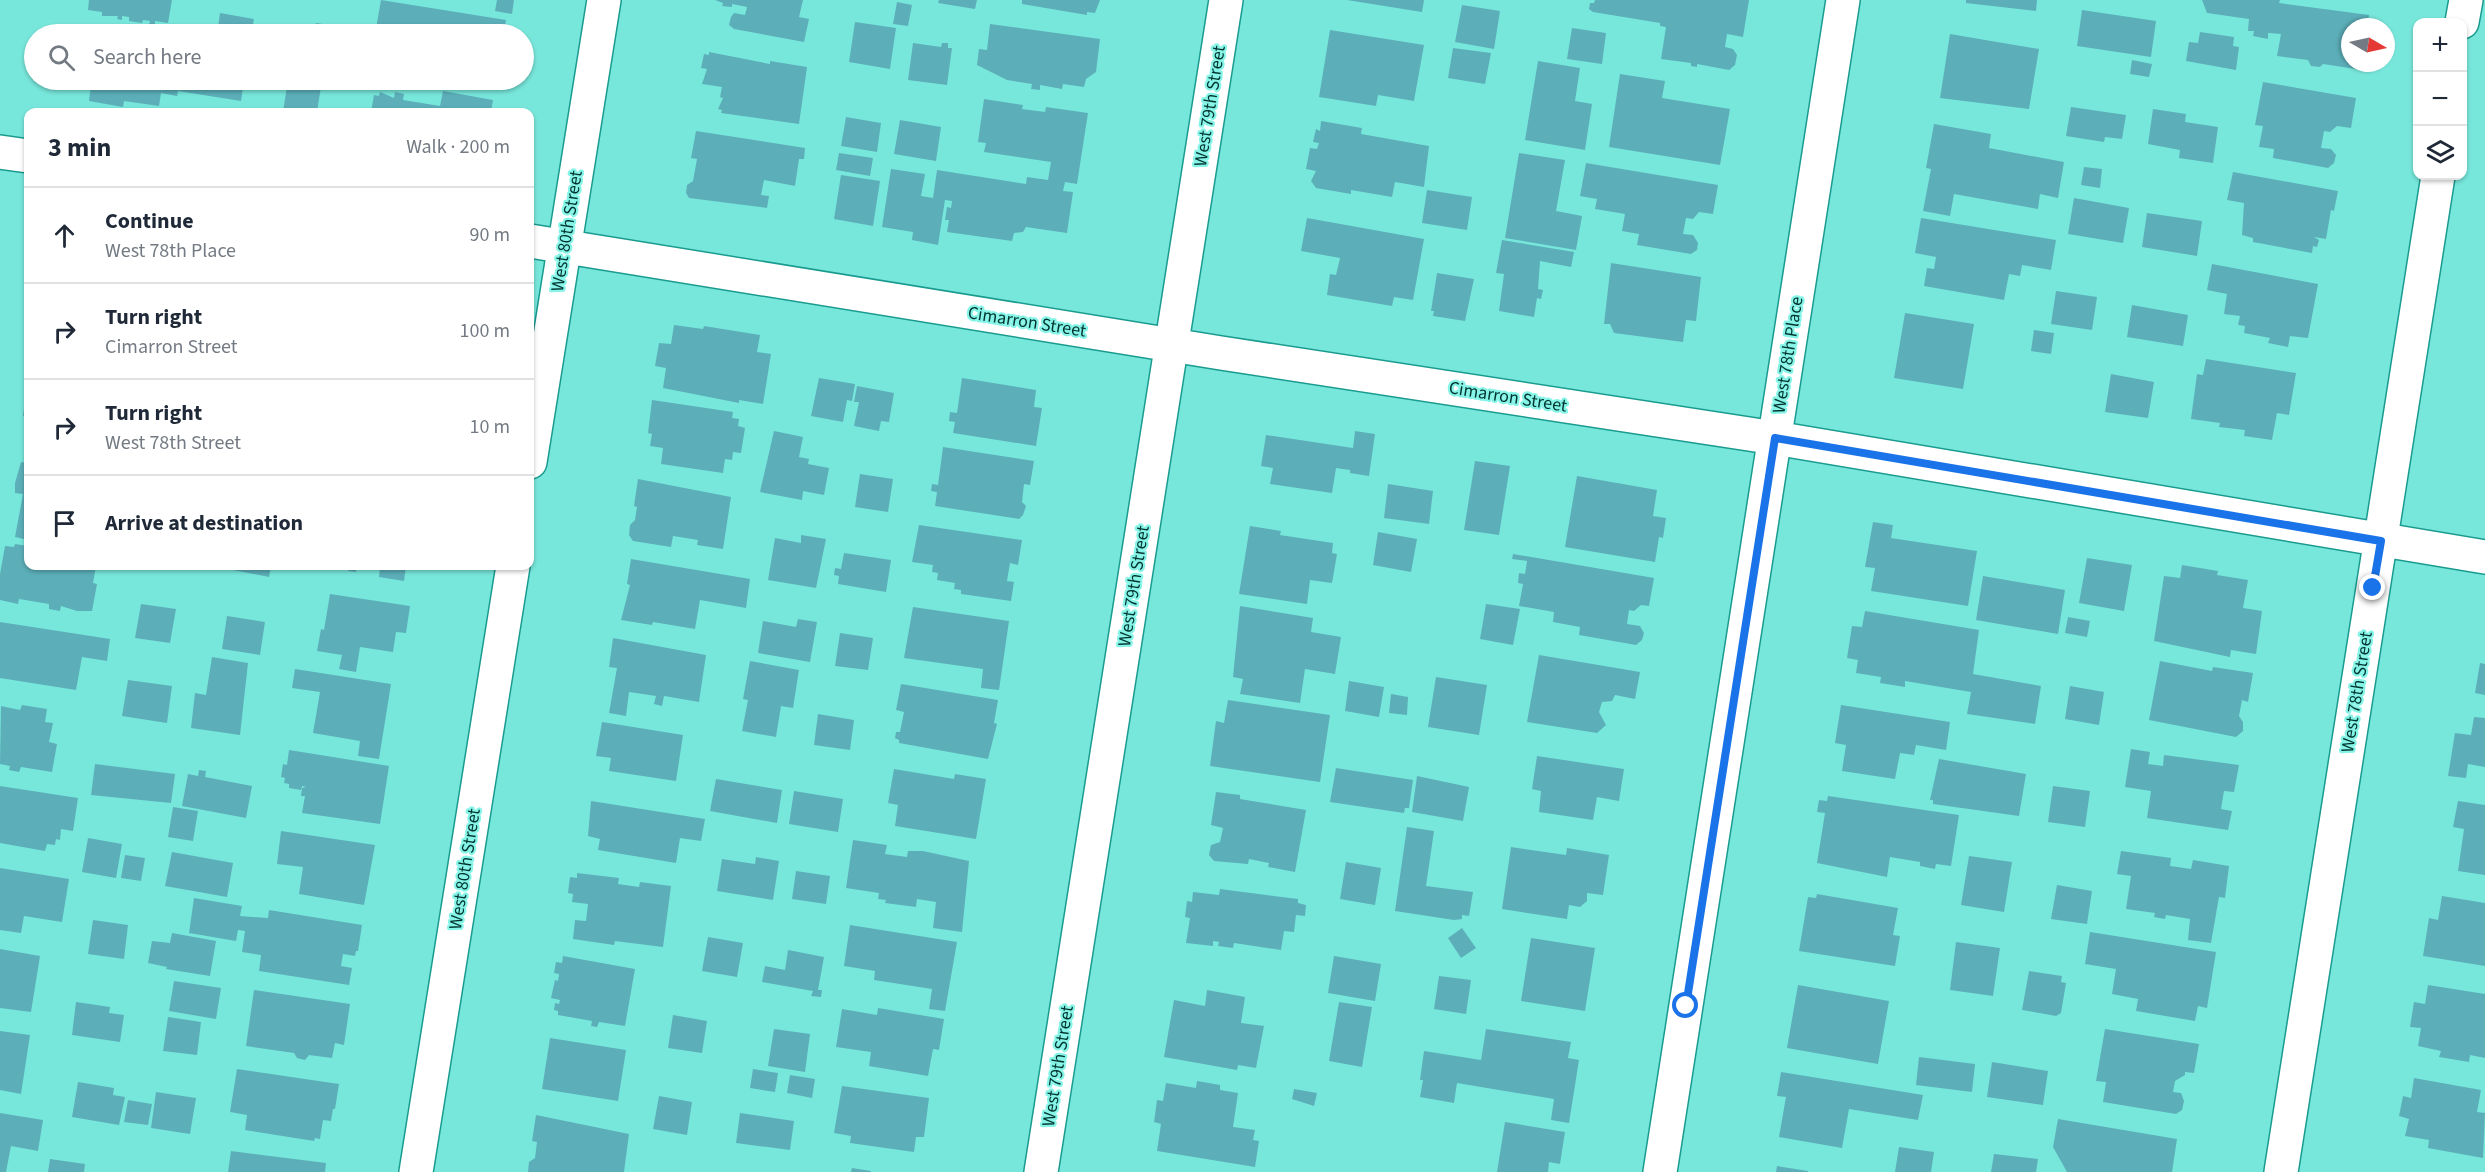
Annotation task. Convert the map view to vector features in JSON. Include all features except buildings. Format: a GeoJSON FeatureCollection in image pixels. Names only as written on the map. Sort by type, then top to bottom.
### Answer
{"type":"FeatureCollection","features":[{"type":"Feature","properties":{"kind":"street","name":"West 80th Street"},"geometry":{"type":"LineString","coordinates":[[534,437],[604,0]]}},
{"type":"Feature","properties":{"kind":"street","name":"West 79th Street"},"geometry":{"type":"LineString","coordinates":[[1041,1172],[1226,0]]}},
{"type":"Feature","properties":{"kind":"street","name":"West 78th Place"},"geometry":{"type":"LineString","coordinates":[[1660,1172],[1843,0]]}},
{"type":"Feature","properties":{"kind":"street"},"geometry":{"type":"LineString","coordinates":[[2463,18],[2466,0]]}},
{"type":"Feature","properties":{"kind":"street"},"geometry":{"type":"LineString","coordinates":[[0,152],[24,155]]}},
{"type":"Feature","properties":{"kind":"street","name":"West 78th Street"},"geometry":{"type":"LineString","coordinates":[[2281,1172],[2437,180]]}},
{"type":"Feature","properties":{"kind":"street","name":"Cimarron Street"},"geometry":{"type":"LineString","coordinates":[[534,242],[1172,345],[1775,438],[2485,557]]}},
{"type":"Feature","properties":{"kind":"street","name":"West 80th Street"},"geometry":{"type":"LineString","coordinates":[[416,1172],[512,570]]}},
{"type":"Feature","properties":{"kind":"route"},"geometry":{"type":"LineString","coordinates":[[1686,1006],[1775,438],[2381,541],[2373,588]]}}]}
